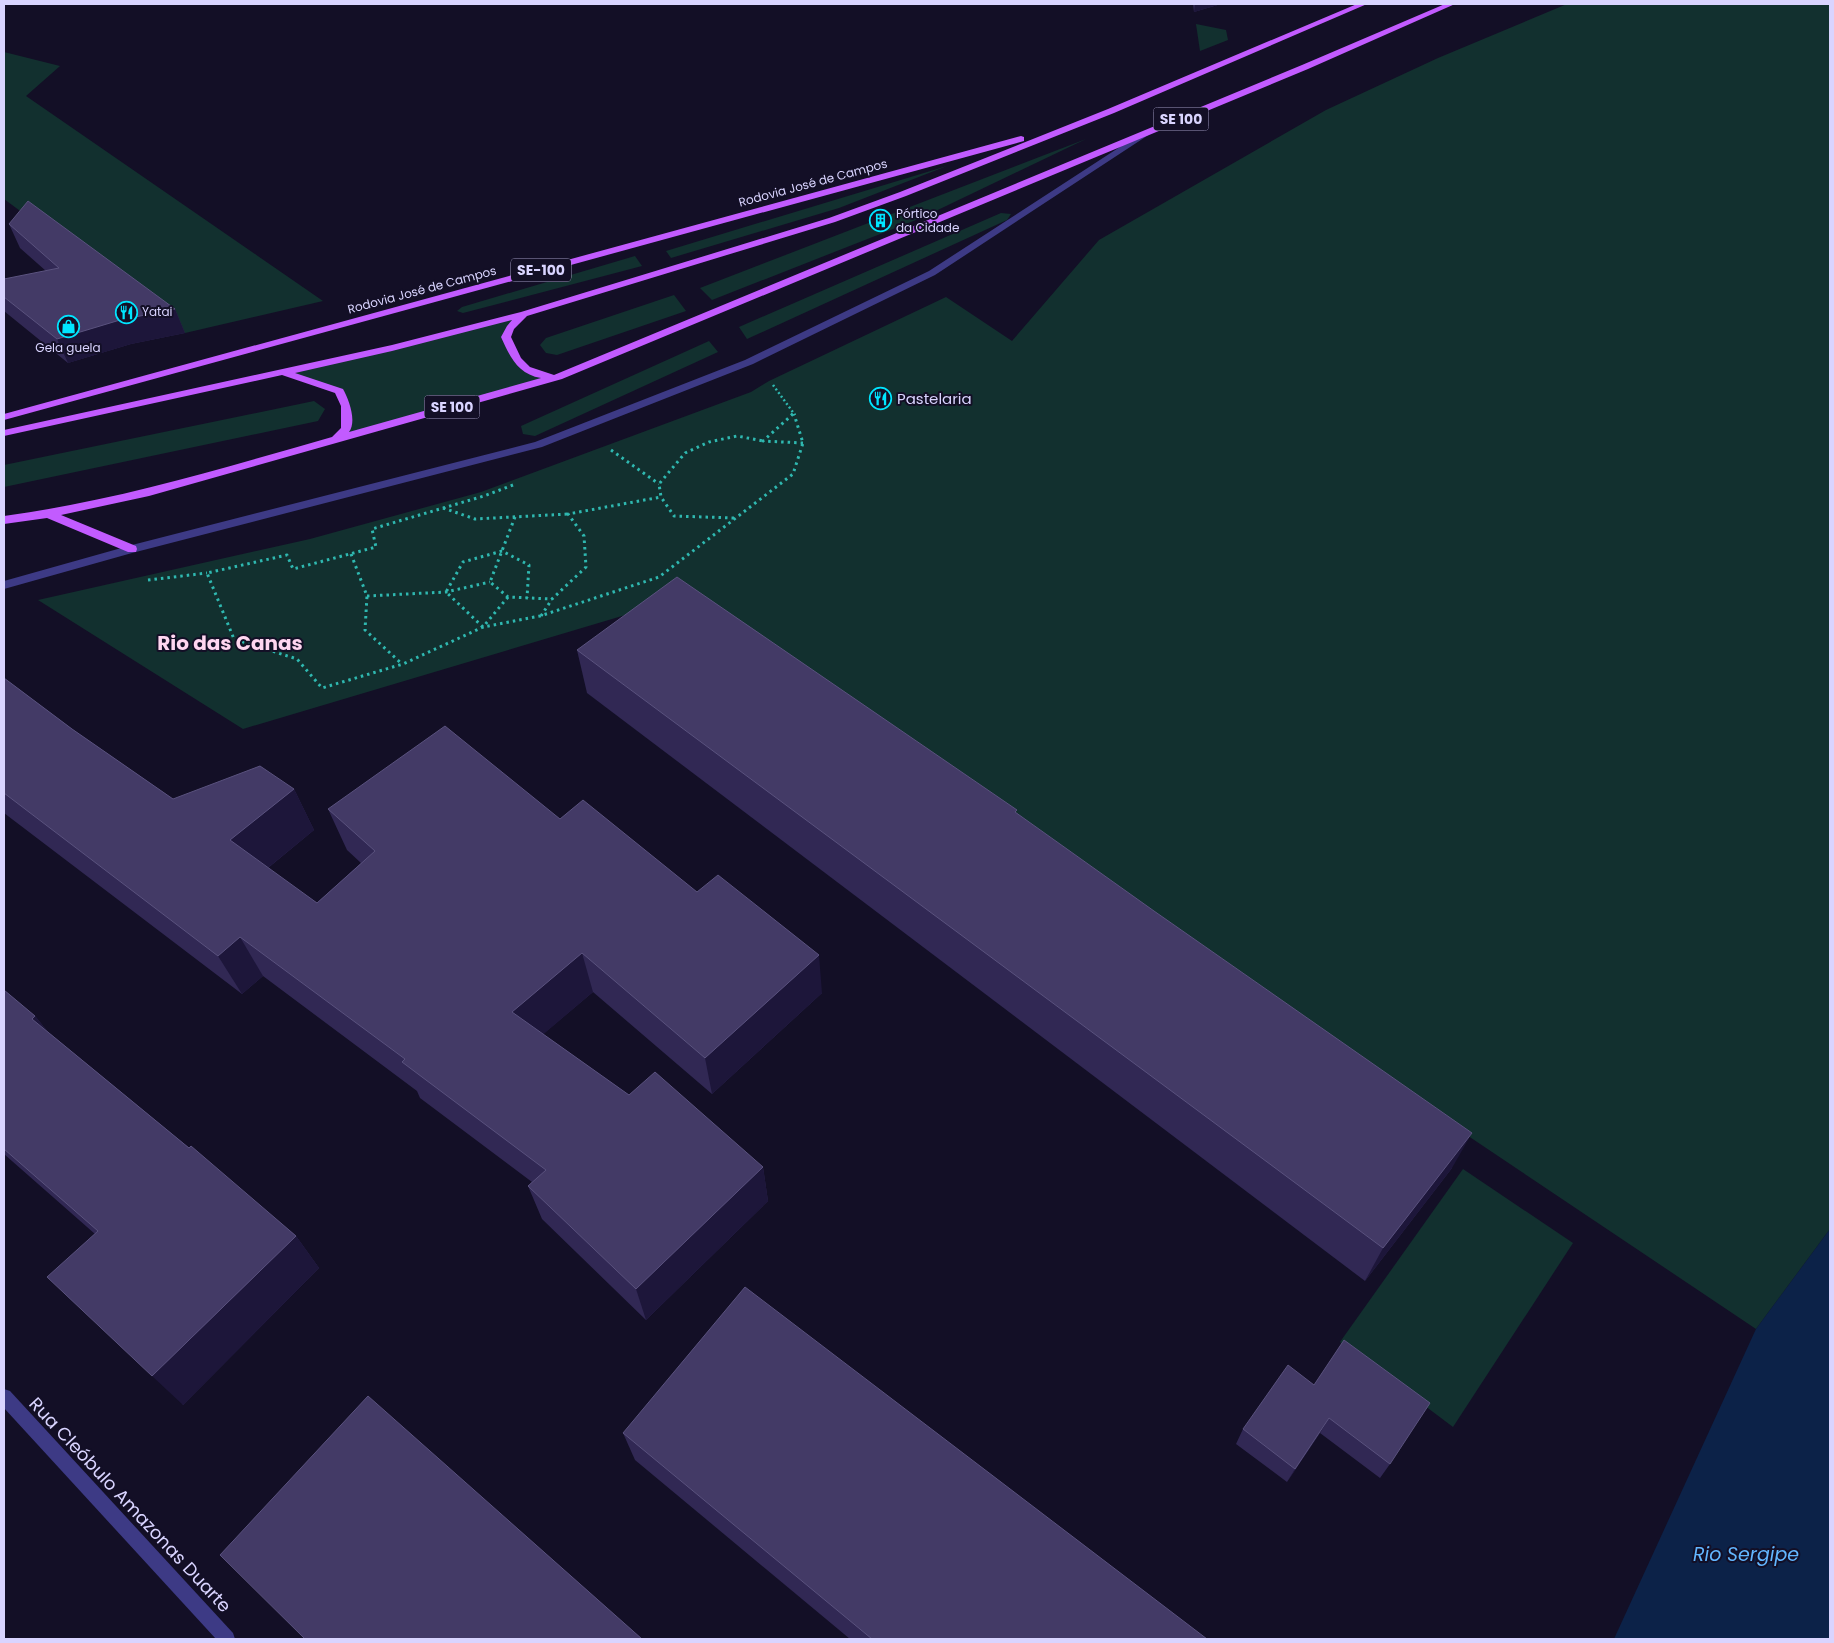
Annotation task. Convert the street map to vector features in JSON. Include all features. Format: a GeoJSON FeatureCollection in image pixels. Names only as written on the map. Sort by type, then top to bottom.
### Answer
{"type":"FeatureCollection","features":[{"type":"Feature","properties":{"kind":"main road","name":"SE 100"},"geometry":{"type":"LineString","coordinates":[[4,433],[392,348],[524,314],[832,220],[1079,124],[1363,4]]}},
{"type":"Feature","properties":{"kind":"main road","name":"SE 100"},"geometry":{"type":"LineString","coordinates":[[4,520],[48,514],[149,492],[558,377],[910,232],[1451,4]]}},
{"type":"Feature","properties":{"kind":"main road","name":"Rodovia José de Campos"},"geometry":{"type":"LineString","coordinates":[[4,417],[1079,124]]}},
{"type":"Feature","properties":{"kind":"main road"},"geometry":{"type":"LineString","coordinates":[[524,314],[510,328],[506,337],[514,354],[529,373],[536,376],[558,377]]}},
{"type":"Feature","properties":{"kind":"main road"},"geometry":{"type":"LineString","coordinates":[[283,372],[339,391],[346,406],[346,429],[334,440]]}},
{"type":"Feature","properties":{"kind":"main road"},"geometry":{"type":"LineString","coordinates":[[48,514],[132,549]]}},
{"type":"Feature","properties":{"kind":"street"},"geometry":{"type":"LineString","coordinates":[[4,585],[132,549],[538,445],[749,362],[932,273],[1149,132]]}},
{"type":"Feature","properties":{"kind":"street","name":"Rua Cleóbulo Amazonas Duarte"},"geometry":{"type":"LineString","coordinates":[[4,1397],[227,1639]]}},
{"type":"Feature","properties":{"kind":"path"},"geometry":{"type":"LineString","coordinates":[[520,483],[484,496],[372,528],[376,547],[293,569],[287,555],[207,573],[234,639],[297,659],[322,688],[403,664],[483,627],[540,616],[659,577],[793,474],[803,443],[794,413],[769,381]]}},
{"type":"Feature","properties":{"kind":"path"},"geometry":{"type":"LineString","coordinates":[[764,390],[773,386]]}},
{"type":"Feature","properties":{"kind":"path"},"geometry":{"type":"LineString","coordinates":[[763,442],[794,413]]}},
{"type":"Feature","properties":{"kind":"path"},"geometry":{"type":"LineString","coordinates":[[659,484],[685,453],[709,442],[737,436],[763,442],[803,443]]}},
{"type":"Feature","properties":{"kind":"path"},"geometry":{"type":"LineString","coordinates":[[618,445],[609,448],[659,484],[661,497],[674,516],[736,518]]}},
{"type":"Feature","properties":{"kind":"path"},"geometry":{"type":"LineString","coordinates":[[443,508],[475,519],[515,517],[568,514],[661,497]]}},
{"type":"Feature","properties":{"kind":"path"},"geometry":{"type":"LineString","coordinates":[[540,616],[552,599],[586,567],[584,536],[568,514]]}},
{"type":"Feature","properties":{"kind":"path"},"geometry":{"type":"LineString","coordinates":[[490,582],[515,517]]}},
{"type":"Feature","properties":{"kind":"path"},"geometry":{"type":"LineString","coordinates":[[446,592],[463,562],[502,551],[529,566],[527,598]]}},
{"type":"Feature","properties":{"kind":"path"},"geometry":{"type":"LineString","coordinates":[[351,554],[367,596],[364,630],[403,664]]}},
{"type":"Feature","properties":{"kind":"path"},"geometry":{"type":"LineString","coordinates":[[490,582],[508,597],[552,599]]}},
{"type":"Feature","properties":{"kind":"path"},"geometry":{"type":"LineString","coordinates":[[367,596],[446,592],[490,582]]}},
{"type":"Feature","properties":{"kind":"path"},"geometry":{"type":"LineString","coordinates":[[446,592],[483,627]]}},
{"type":"Feature","properties":{"kind":"path"},"geometry":{"type":"LineString","coordinates":[[483,627],[508,597]]}},
{"type":"Feature","properties":{"kind":"green space"},"geometry":{"type":"Polygon","coordinates":[[[1567,4],[1830,4],[1830,1229],[1756,1329],[1246,987],[679,599],[243,729],[38,600],[310,539],[481,492],[751,392],[769,381],[946,297],[1012,341],[1099,240],[1326,110],[1438,58],[1567,4]]]}},
{"type":"Feature","properties":{"kind":"green space"},"geometry":{"type":"Polygon","coordinates":[[[1196,24],[1226,30],[1228,40],[1200,51],[1196,24]]]}},
{"type":"Feature","properties":{"kind":"green space"},"geometry":{"type":"Polygon","coordinates":[[[4,52],[60,66],[26,96],[323,301],[185,333],[4,199],[4,52]]]}},
{"type":"Feature","properties":{"kind":"green space"},"geometry":{"type":"Polygon","coordinates":[[[1086,139],[921,218],[712,300],[700,288],[1086,139]]]}},
{"type":"Feature","properties":{"kind":"green space"},"geometry":{"type":"Polygon","coordinates":[[[947,166],[839,208],[671,258],[666,251],[947,166]]]}},
{"type":"Feature","properties":{"kind":"green space"},"geometry":{"type":"Polygon","coordinates":[[[1001,213],[1011,214],[1007,220],[747,339],[739,327],[1001,213]]]}},
{"type":"Feature","properties":{"kind":"green space"},"geometry":{"type":"Polygon","coordinates":[[[635,256],[642,266],[463,313],[457,311],[462,307],[635,256]]]}},
{"type":"Feature","properties":{"kind":"green space"},"geometry":{"type":"Polygon","coordinates":[[[674,295],[686,311],[557,355],[546,353],[540,345],[546,338],[674,295]]]}},
{"type":"Feature","properties":{"kind":"green space"},"geometry":{"type":"Polygon","coordinates":[[[524,314],[507,333],[527,372],[558,377],[334,441],[346,429],[339,391],[283,372],[524,314]]]}},
{"type":"Feature","properties":{"kind":"green space"},"geometry":{"type":"Polygon","coordinates":[[[709,341],[718,352],[535,436],[523,434],[521,426],[709,341]]]}},
{"type":"Feature","properties":{"kind":"green space"},"geometry":{"type":"Polygon","coordinates":[[[314,401],[325,409],[318,421],[4,487],[4,465],[314,401]]]}},
{"type":"Feature","properties":{"kind":"green space"},"geometry":{"type":"Polygon","coordinates":[[[1463,1169],[1573,1243],[1453,1427],[1340,1342],[1463,1169]]]}},
{"type":"Feature","properties":{"kind":"water","name":"Rio Sergipe"},"geometry":{"type":"Polygon","coordinates":[[[1830,1229],[1830,1639],[1614,1639],[1756,1329],[1830,1229]]]}},
{"type":"Feature","properties":{"kind":"building"},"geometry":{"type":"Polygon","coordinates":[[[28,201],[175,309],[120,320],[57,339],[4,297],[4,279],[59,268],[9,224],[28,201]]]}},
{"type":"Feature","properties":{"kind":"building"},"geometry":{"type":"Polygon","coordinates":[[[677,577],[1017,810],[1015,812],[1154,911],[1472,1133],[1383,1248],[577,650],[677,577]]]}},
{"type":"Feature","properties":{"kind":"building"},"geometry":{"type":"Polygon","coordinates":[[[4,678],[72,729],[173,799],[260,766],[294,789],[230,840],[317,903],[375,851],[328,809],[445,726],[560,819],[583,800],[697,892],[718,875],[819,955],[705,1058],[582,953],[512,1012],[629,1095],[655,1072],[763,1167],[636,1289],[528,1186],[546,1170],[402,1062],[405,1059],[240,937],[218,956],[4,793],[4,678]]]}},
{"type":"Feature","properties":{"kind":"building"},"geometry":{"type":"Polygon","coordinates":[[[4,990],[35,1016],[32,1019],[189,1148],[191,1146],[296,1236],[152,1376],[47,1277],[98,1231],[4,1149],[4,990]]]}},
{"type":"Feature","properties":{"kind":"building"},"geometry":{"type":"Polygon","coordinates":[[[745,1287],[1207,1639],[872,1639],[623,1433],[745,1287]]]}},
{"type":"Feature","properties":{"kind":"building"},"geometry":{"type":"Polygon","coordinates":[[[1344,1340],[1430,1403],[1390,1464],[1329,1418],[1295,1469],[1243,1429],[1288,1365],[1314,1385],[1344,1340]]]}},
{"type":"Feature","properties":{"kind":"building"},"geometry":{"type":"Polygon","coordinates":[[[368,1396],[642,1639],[305,1639],[220,1555],[368,1396]]]}},
{"type":"Feature","properties":{"kind":"place","name":"Pórtico da Cidade"},"geometry":{"type":"Point","coordinates":[880,221]}},
{"type":"Feature","properties":{"kind":"place","name":"Yatai"},"geometry":{"type":"Point","coordinates":[126,312]}},
{"type":"Feature","properties":{"kind":"place","name":"Gela guela"},"geometry":{"type":"Point","coordinates":[68,327]}},
{"type":"Feature","properties":{"kind":"place","name":"Pastelaria"},"geometry":{"type":"Point","coordinates":[881,399]}},
{"type":"Feature","properties":{"kind":"district","name":"Rio das Canas"},"geometry":{"type":"Point","coordinates":[230,643]}}]}
